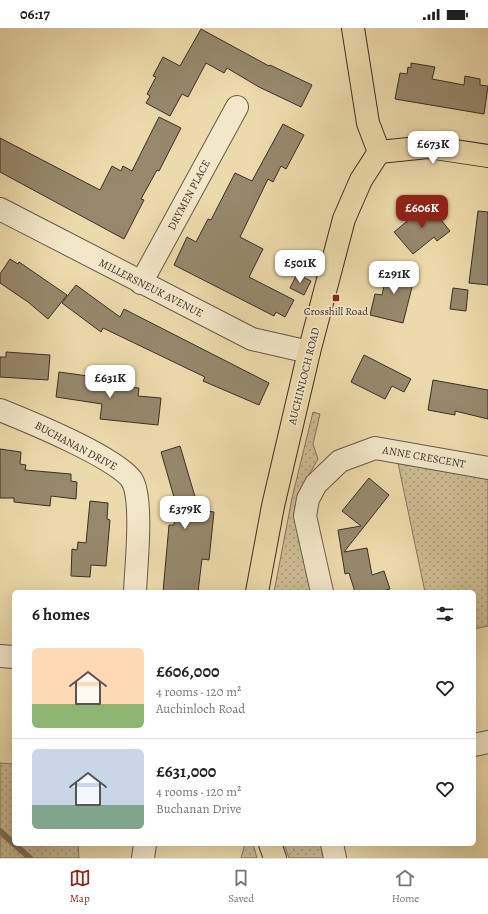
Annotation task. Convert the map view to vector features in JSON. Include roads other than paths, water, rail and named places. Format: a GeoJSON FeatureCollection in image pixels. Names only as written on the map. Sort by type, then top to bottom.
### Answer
{"type":"FeatureCollection","features":[{"type":"Feature","properties":{"kind":"main road"},"geometry":{"type":"LineString","coordinates":[[353,28],[368,123],[379,152],[428,148],[488,156]]}},
{"type":"Feature","properties":{"kind":"main road","name":"AUCHINLOCH ROAD"},"geometry":{"type":"LineString","coordinates":[[257,590],[274,500],[309,352],[344,219],[361,180],[379,152]]}},
{"type":"Feature","properties":{"kind":"main road"},"geometry":{"type":"LineString","coordinates":[[271,846],[275,858]]}},
{"type":"Feature","properties":{"kind":"street","name":"DRYMEN PLACE"},"geometry":{"type":"LineString","coordinates":[[141,284],[237,107]]}},
{"type":"Feature","properties":{"kind":"street","name":"MILLERSNEUK AVENUE"},"geometry":{"type":"LineString","coordinates":[[0,209],[141,284],[252,339],[309,352]]}},
{"type":"Feature","properties":{"kind":"street","name":"BUCHANAN DRIVE"},"geometry":{"type":"LineString","coordinates":[[0,410],[41,426],[116,465],[133,481],[138,499],[135,590]]}},
{"type":"Feature","properties":{"kind":"street","name":"ANNE CRESCENT"},"geometry":{"type":"LineString","coordinates":[[322,590],[305,516],[308,499],[316,484],[340,461],[375,448],[488,468]]}},
{"type":"Feature","properties":{"kind":"street"},"geometry":{"type":"LineString","coordinates":[[0,656],[12,657]]}},
{"type":"Feature","properties":{"kind":"street"},"geometry":{"type":"LineString","coordinates":[[476,745],[488,742]]}},
{"type":"Feature","properties":{"kind":"street"},"geometry":{"type":"LineString","coordinates":[[143,858],[145,846]]}},
{"type":"Feature","properties":{"kind":"street"},"geometry":{"type":"LineString","coordinates":[[332,846],[335,858]]}},
{"type":"Feature","properties":{"kind":"waterway"},"geometry":{"type":"LineString","coordinates":[[0,831],[12,842]]}},
{"type":"Feature","properties":{"kind":"waterway"},"geometry":{"type":"LineString","coordinates":[[16,846],[30,858]]}},
{"type":"Feature","properties":{"kind":"place","name":"Crosshill Road"},"geometry":{"type":"Point","coordinates":[336,298]}}]}
